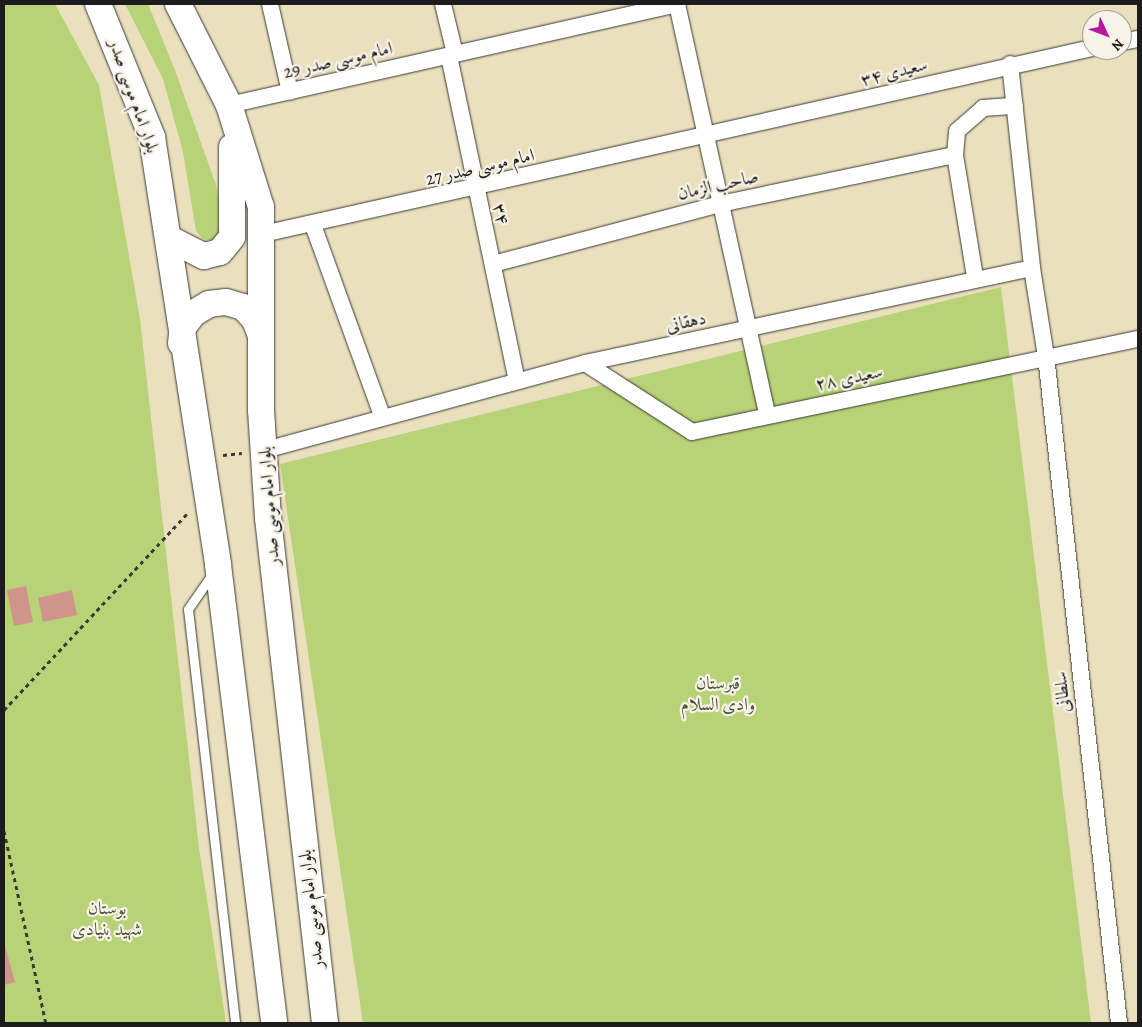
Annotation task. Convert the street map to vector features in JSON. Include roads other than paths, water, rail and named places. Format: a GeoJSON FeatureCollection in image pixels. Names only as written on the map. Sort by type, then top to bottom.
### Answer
{"type":"FeatureCollection","features":[{"type":"Feature","properties":{"kind":"main road","name":"بلوار امام موسی صدر"},"geometry":{"type":"LineString","coordinates":[[98,4],[152,136],[170,239],[181,344],[218,564],[274,1023]]}},
{"type":"Feature","properties":{"kind":"main road","name":"بلوار امام موسی صدر"},"geometry":{"type":"LineString","coordinates":[[178,4],[229,105],[261,207],[263,234],[262,336],[268,518],[325,1023]]}},
{"type":"Feature","properties":{"kind":"main road"},"geometry":{"type":"LineString","coordinates":[[170,239],[204,256],[220,252],[232,237],[235,213],[229,105]]}},
{"type":"Feature","properties":{"kind":"main road"},"geometry":{"type":"LineString","coordinates":[[181,344],[184,327],[194,312],[208,304],[226,302],[242,308],[255,320],[262,336]]}},
{"type":"Feature","properties":{"kind":"street"},"geometry":{"type":"LineString","coordinates":[[270,4],[290,92]]}},
{"type":"Feature","properties":{"kind":"street","name":"۳۴"},"geometry":{"type":"LineString","coordinates":[[443,4],[474,189],[493,264],[517,381]]}},
{"type":"Feature","properties":{"kind":"street","name":"امام موسی صدر 29"},"geometry":{"type":"LineString","coordinates":[[229,105],[678,4]]}},
{"type":"Feature","properties":{"kind":"street"},"geometry":{"type":"LineString","coordinates":[[678,4],[767,416]]}},
{"type":"Feature","properties":{"kind":"street","name":"سعیدی ۳۴"},"geometry":{"type":"LineString","coordinates":[[706,138],[1010,64],[1082,50]]}},
{"type":"Feature","properties":{"kind":"street"},"geometry":{"type":"LineString","coordinates":[[1010,64],[1032,268],[1046,356]]}},
{"type":"Feature","properties":{"kind":"street"},"geometry":{"type":"LineString","coordinates":[[975,277],[956,155],[958,131],[968,118],[983,108],[1015,106]]}},
{"type":"Feature","properties":{"kind":"street","name":"امام موسی صدر 27"},"geometry":{"type":"LineString","coordinates":[[263,234],[313,225],[706,138]]}},
{"type":"Feature","properties":{"kind":"street","name":"صاحب الزمان"},"geometry":{"type":"LineString","coordinates":[[493,264],[720,204],[956,155]]}},
{"type":"Feature","properties":{"kind":"street"},"geometry":{"type":"LineString","coordinates":[[313,225],[382,416]]}},
{"type":"Feature","properties":{"kind":"street","name":"دهقانی"},"geometry":{"type":"LineString","coordinates":[[265,450],[382,416],[585,363],[747,330],[975,277],[1032,268]]}},
{"type":"Feature","properties":{"kind":"street","name":"سعیدی ۲۸"},"geometry":{"type":"LineString","coordinates":[[585,363],[692,432],[1046,356],[1138,339]]}},
{"type":"Feature","properties":{"kind":"street","name":"سلطانی"},"geometry":{"type":"LineString","coordinates":[[1046,356],[1119,1023]]}},
{"type":"Feature","properties":{"kind":"lane"},"geometry":{"type":"LineString","coordinates":[[218,564],[188,609],[235,1023]]}},
{"type":"Feature","properties":{"kind":"park label","name":"قبرستان وادی السلام"},"geometry":{"type":"Point","coordinates":[718,694]}},
{"type":"Feature","properties":{"kind":"park label","name":"بوستان شهید بنیادی"},"geometry":{"type":"Point","coordinates":[107,920]}}]}
